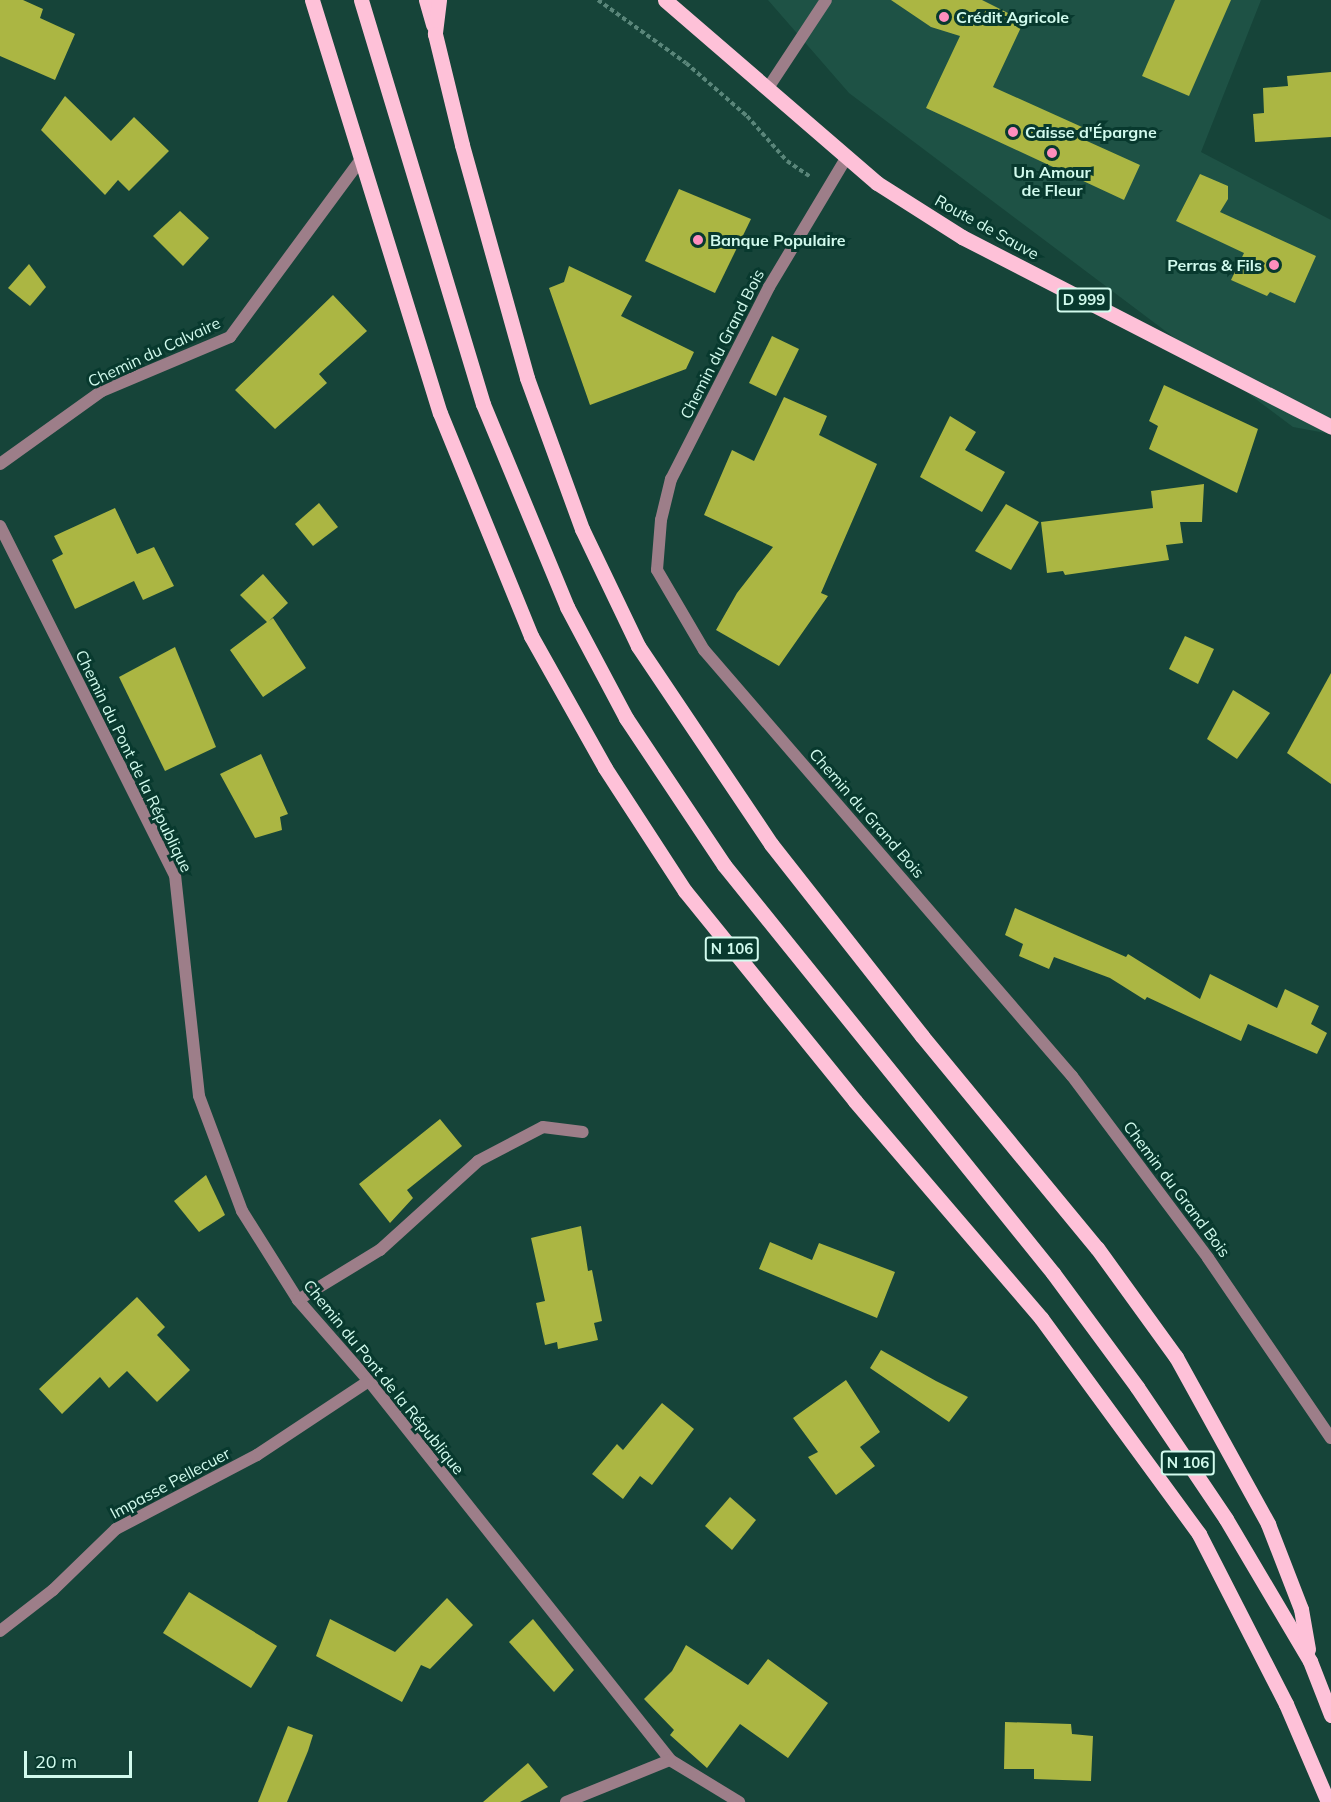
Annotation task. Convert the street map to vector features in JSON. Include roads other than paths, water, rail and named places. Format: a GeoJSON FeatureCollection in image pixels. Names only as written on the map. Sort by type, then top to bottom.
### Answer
{"type":"FeatureCollection","features":[{"type":"Feature","properties":{"kind":"main road","name":"N 106"},"geometry":{"type":"LineString","coordinates":[[312,0],[440,413],[531,636],[604,768],[685,891],[855,1101],[1041,1318],[1199,1534],[1287,1704],[1328,1802]]}},
{"type":"Feature","properties":{"kind":"main road","name":"N 106"},"geometry":{"type":"LineString","coordinates":[[361,0],[483,404],[567,607],[626,718],[724,865],[1053,1273],[1137,1387],[1226,1519],[1310,1661],[1331,1715]]}},
{"type":"Feature","properties":{"kind":"main road"},"geometry":{"type":"LineString","coordinates":[[426,0],[527,378],[582,529],[638,645],[771,844],[922,1036],[1097,1248],[1176,1357],[1268,1524],[1300,1609],[1310,1661]]}},
{"type":"Feature","properties":{"kind":"main road"},"geometry":{"type":"LineString","coordinates":[[435,34],[439,0]]}},
{"type":"Feature","properties":{"kind":"main road","name":"Route de Sauve"},"geometry":{"type":"LineString","coordinates":[[664,0],[768,88],[845,160],[962,237],[1331,427]]}},
{"type":"Feature","properties":{"kind":"street"},"geometry":{"type":"LineString","coordinates":[[768,88],[826,0]]}},
{"type":"Feature","properties":{"kind":"street","name":"Chemin du Calvaire"},"geometry":{"type":"LineString","coordinates":[[0,464],[102,391],[230,338],[362,159]]}},
{"type":"Feature","properties":{"kind":"street","name":"Chemin du Grand Bois"},"geometry":{"type":"LineString","coordinates":[[845,160],[769,287],[672,479],[661,520],[657,570],[704,650],[1072,1076],[1208,1258],[1331,1438]]}},
{"type":"Feature","properties":{"kind":"street","name":"Chemin du Pont de la République"},"geometry":{"type":"LineString","coordinates":[[0,526],[175,875],[199,1096],[242,1211],[298,1300],[369,1381],[670,1760],[739,1802]]}},
{"type":"Feature","properties":{"kind":"street"},"geometry":{"type":"LineString","coordinates":[[298,1300],[381,1250],[477,1161],[543,1127],[583,1132]]}},
{"type":"Feature","properties":{"kind":"street","name":"Impasse Pellecuer"},"geometry":{"type":"LineString","coordinates":[[0,1631],[53,1590],[116,1529],[257,1455],[369,1381]]}},
{"type":"Feature","properties":{"kind":"street"},"geometry":{"type":"LineString","coordinates":[[566,1802],[670,1760]]}},
{"type":"Feature","properties":{"kind":"place","name":"Crédit Agricole"},"geometry":{"type":"Point","coordinates":[944,17]}},
{"type":"Feature","properties":{"kind":"place","name":"Caisse d'Épargne"},"geometry":{"type":"Point","coordinates":[1013,132]}},
{"type":"Feature","properties":{"kind":"place","name":"Un Amour de Fleur"},"geometry":{"type":"Point","coordinates":[1052,153]}},
{"type":"Feature","properties":{"kind":"place","name":"Banque Populaire"},"geometry":{"type":"Point","coordinates":[698,240]}},
{"type":"Feature","properties":{"kind":"place","name":"Perras & Fils"},"geometry":{"type":"Point","coordinates":[1274,265]}}]}
